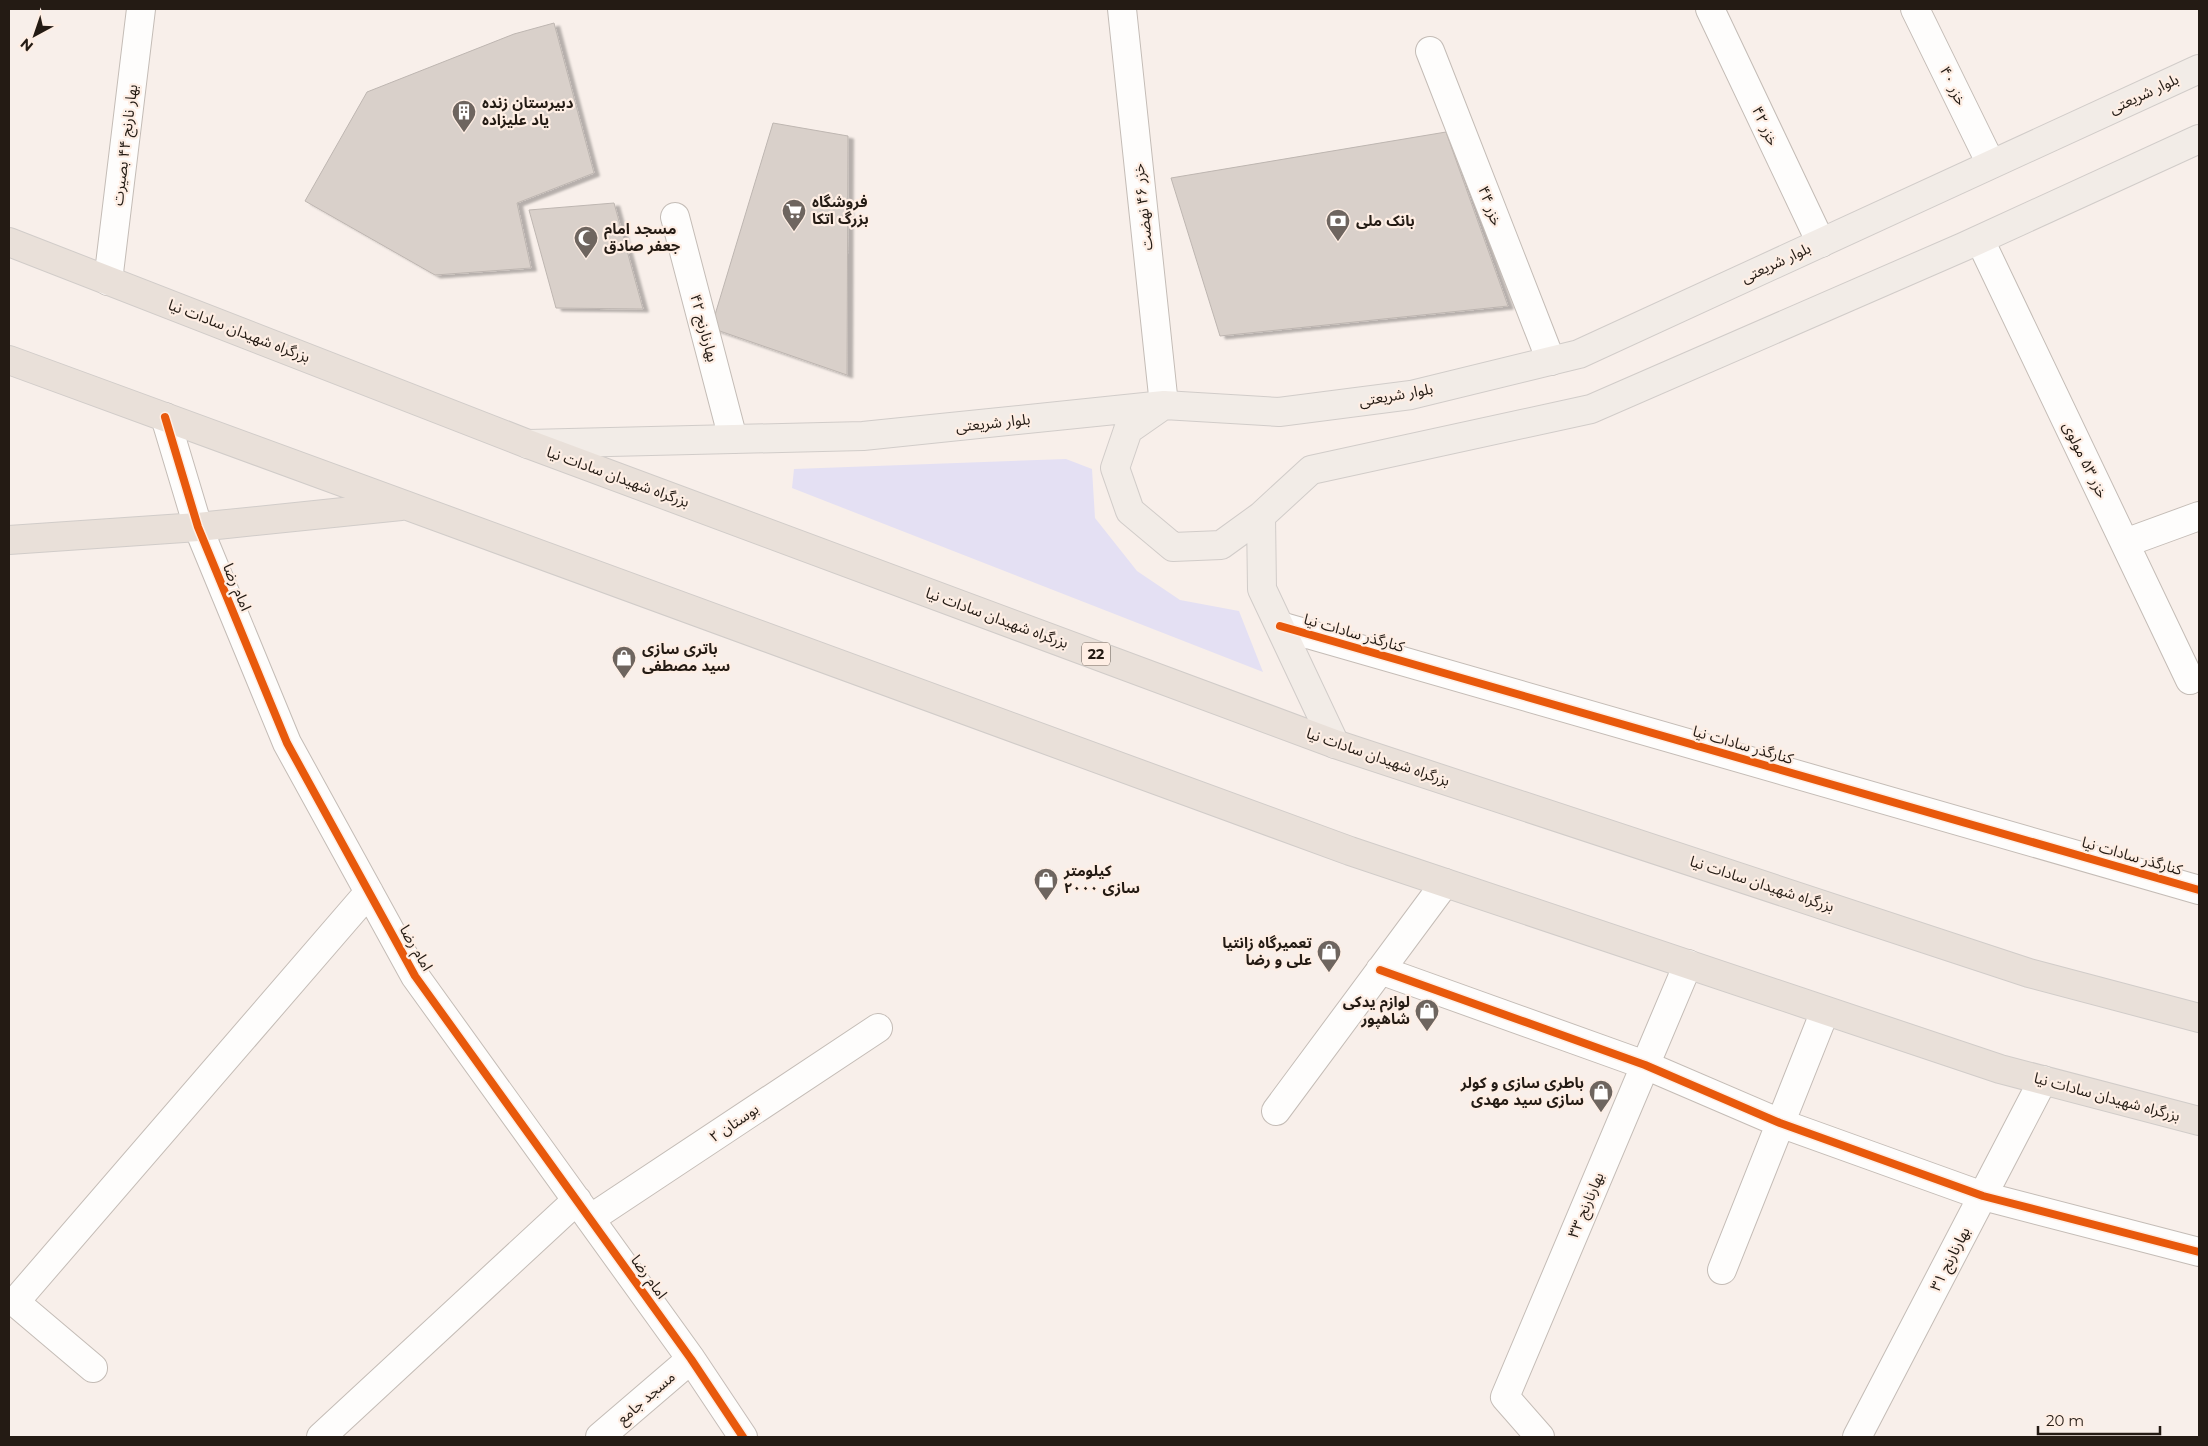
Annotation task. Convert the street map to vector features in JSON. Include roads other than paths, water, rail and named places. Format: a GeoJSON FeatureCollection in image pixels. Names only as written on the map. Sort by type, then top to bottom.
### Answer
{"type":"FeatureCollection","features":[{"type":"Feature","properties":{"kind":"highway","name":"بزرگراه شهیدان سادات نیا"},"geometry":{"type":"LineString","coordinates":[[9,242],[528,444],[1335,744],[2029,973],[2199,1018]]}},
{"type":"Feature","properties":{"kind":"highway","name":"بزرگراه شهیدان سادات نیا"},"geometry":{"type":"LineString","coordinates":[[9,360],[1350,851],[2000,1069],[2199,1121]]}},
{"type":"Feature","properties":{"kind":"highway"},"geometry":{"type":"LineString","coordinates":[[9,540],[198,527],[408,505]]}},
{"type":"Feature","properties":{"kind":"main road","name":"بلوار شریعتی"},"geometry":{"type":"LineString","coordinates":[[528,444],[864,436],[1164,405],[1279,412],[1411,395],[1579,354],[2199,69]]}},
{"type":"Feature","properties":{"kind":"main road"},"geometry":{"type":"LineString","coordinates":[[1164,405],[1128,430],[1115,468],[1130,511],[1173,547],[1221,545],[1261,516],[1311,470],[1591,409],[1980,240],[2199,139]]}},
{"type":"Feature","properties":{"kind":"main road"},"geometry":{"type":"LineString","coordinates":[[1261,516],[1262,590],[1335,744]]}},
{"type":"Feature","properties":{"kind":"street","name":"بهار نارنج ۴۴ بصیرت"},"geometry":{"type":"LineString","coordinates":[[108,281],[141,9]]}},
{"type":"Feature","properties":{"kind":"street","name":"خزر ۴۶ نهضت"},"geometry":{"type":"LineString","coordinates":[[1122,9],[1164,405]]}},
{"type":"Feature","properties":{"kind":"street","name":"خزر ۴۲"},"geometry":{"type":"LineString","coordinates":[[1710,9],[1821,243]]}},
{"type":"Feature","properties":{"kind":"street","name":"خزر ۴۰"},"geometry":{"type":"LineString","coordinates":[[1915,9],[1991,164]]}},
{"type":"Feature","properties":{"kind":"street","name":"خزر ۴۴"},"geometry":{"type":"LineString","coordinates":[[1430,51],[1551,361]]}},
{"type":"Feature","properties":{"kind":"street","name":"بهارنارنج ۴۲"},"geometry":{"type":"LineString","coordinates":[[676,217],[733,439]]}},
{"type":"Feature","properties":{"kind":"street","name":"خزر ۵۳ مولوی"},"geometry":{"type":"LineString","coordinates":[[1980,240],[2190,680]]}},
{"type":"Feature","properties":{"kind":"street","name":"امام رضا"},"geometry":{"type":"LineString","coordinates":[[165,417],[198,527],[287,743],[415,976],[691,1359],[743,1437]]}},
{"type":"Feature","properties":{"kind":"street"},"geometry":{"type":"LineString","coordinates":[[2125,543],[2199,516]]}},
{"type":"Feature","properties":{"kind":"street","name":"کنارگذر سادات نیا"},"geometry":{"type":"LineString","coordinates":[[1280,626],[2199,890]]}},
{"type":"Feature","properties":{"kind":"street"},"geometry":{"type":"LineString","coordinates":[[1276,1111],[1445,883]]}},
{"type":"Feature","properties":{"kind":"street"},"geometry":{"type":"LineString","coordinates":[[93,1368],[15,1302],[369,892]]}},
{"type":"Feature","properties":{"kind":"street","name":"بهارنارنج ۳۳"},"geometry":{"type":"LineString","coordinates":[[1540,1437],[1505,1397],[1688,964]]}},
{"type":"Feature","properties":{"kind":"street"},"geometry":{"type":"LineString","coordinates":[[1380,970],[1645,1065],[1780,1123],[1983,1196],[2199,1252]]}},
{"type":"Feature","properties":{"kind":"street"},"geometry":{"type":"LineString","coordinates":[[1722,1270],[1825,1010]]}},
{"type":"Feature","properties":{"kind":"street","name":"بوستان ۲"},"geometry":{"type":"LineString","coordinates":[[321,1437],[584,1210],[878,1028]]}},
{"type":"Feature","properties":{"kind":"street","name":"بهارنارنج ۳۱"},"geometry":{"type":"LineString","coordinates":[[1857,1437],[2043,1080]]}},
{"type":"Feature","properties":{"kind":"street","name":"مسجد جامع"},"geometry":{"type":"LineString","coordinates":[[600,1437],[691,1359]]}},
{"type":"Feature","properties":{"kind":"place","name":"دبیرستان زنده یاد علیزاده"},"geometry":{"type":"Point","coordinates":[464,133]}},
{"type":"Feature","properties":{"kind":"place","name":"فروشگاه بزرگ اتکا"},"geometry":{"type":"Point","coordinates":[794,232]}},
{"type":"Feature","properties":{"kind":"place","name":"بانک ملی"},"geometry":{"type":"Point","coordinates":[1338,242]}},
{"type":"Feature","properties":{"kind":"place","name":"مسجد امام جعفر صادق"},"geometry":{"type":"Point","coordinates":[586,259]}},
{"type":"Feature","properties":{"kind":"place","name":"باتری سازی سید مصطفی"},"geometry":{"type":"Point","coordinates":[624,679]}},
{"type":"Feature","properties":{"kind":"place","name":"کیلومتر سازی ۲۰۰۰"},"geometry":{"type":"Point","coordinates":[1046,901]}},
{"type":"Feature","properties":{"kind":"place","name":"تعمیرگاه زانتیا علی و رضا"},"geometry":{"type":"Point","coordinates":[1329,973]}},
{"type":"Feature","properties":{"kind":"place","name":"لوازم یدکی شاهپور"},"geometry":{"type":"Point","coordinates":[1427,1032]}},
{"type":"Feature","properties":{"kind":"place","name":"باطری سازی و کولر سازی سید مهدی"},"geometry":{"type":"Point","coordinates":[1601,1113]}}]}
